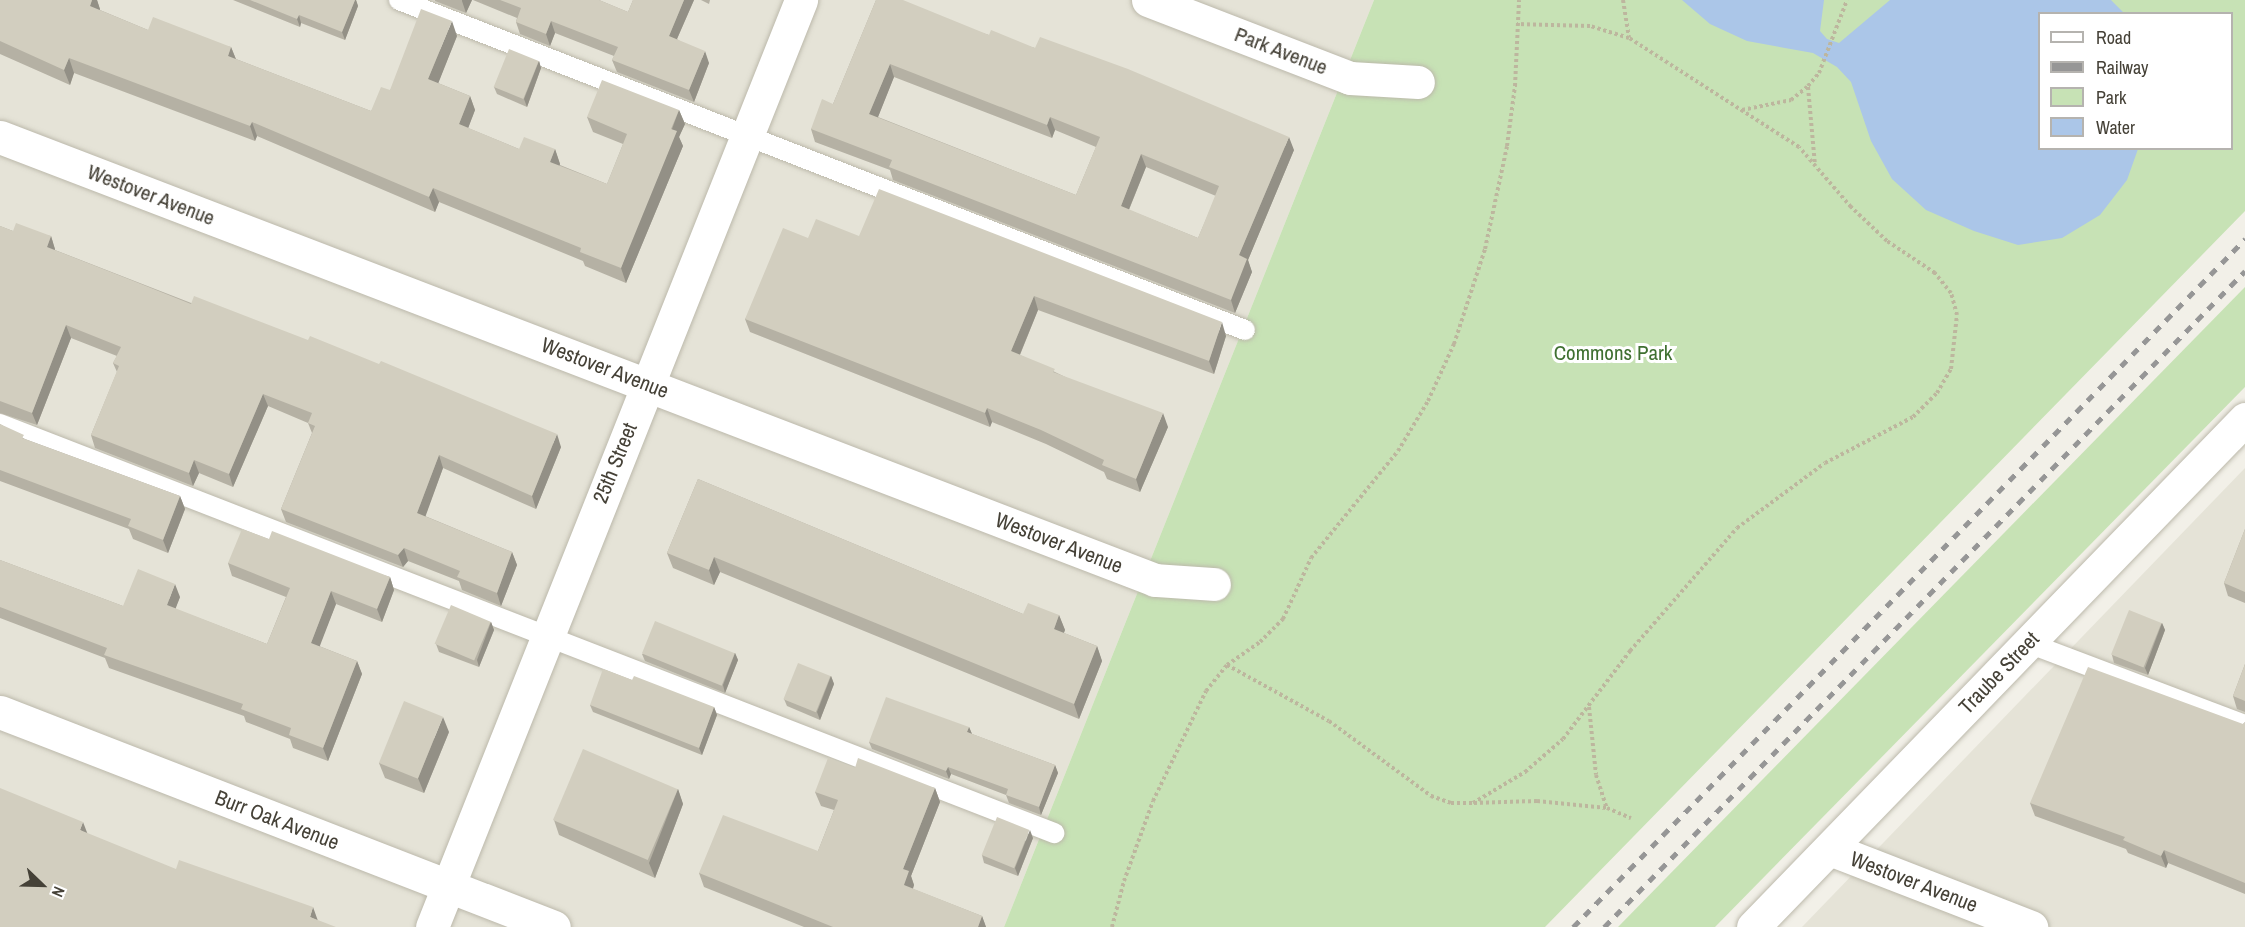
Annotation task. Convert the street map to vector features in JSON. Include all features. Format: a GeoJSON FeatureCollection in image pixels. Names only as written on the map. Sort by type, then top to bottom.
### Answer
{"type":"FeatureCollection","features":[{"type":"Feature","properties":{"kind":"street","name":"25th Street"},"geometry":{"type":"LineString","coordinates":[[432,927],[801,0]]}},
{"type":"Feature","properties":{"kind":"street","name":"Park Avenue"},"geometry":{"type":"LineString","coordinates":[[1148,0],[1350,78],[1418,82]]}},
{"type":"Feature","properties":{"kind":"street","name":"Westover Avenue"},"geometry":{"type":"LineString","coordinates":[[0,137],[1155,580],[1214,584]]}},
{"type":"Feature","properties":{"kind":"street","name":"Traube Street"},"geometry":{"type":"LineString","coordinates":[[1753,927],[2243,425]]}},
{"type":"Feature","properties":{"kind":"street","name":"Burr Oak Avenue"},"geometry":{"type":"LineString","coordinates":[[0,712],[554,927]]}},
{"type":"Feature","properties":{"kind":"street","name":"Westover Avenue"},"geometry":{"type":"LineString","coordinates":[[1830,849],[2031,927]]}},
{"type":"Feature","properties":{"kind":"lane"},"geometry":{"type":"LineString","coordinates":[[399,0],[1245,330]]}},
{"type":"Feature","properties":{"kind":"lane"},"geometry":{"type":"LineString","coordinates":[[0,424],[1054,833]]}},
{"type":"Feature","properties":{"kind":"lane"},"geometry":{"type":"LineString","coordinates":[[2028,643],[2245,725]]}},
{"type":"Feature","properties":{"kind":"path"},"geometry":{"type":"LineString","coordinates":[[1112,927],[1124,881],[1153,801],[1206,691],[1227,664],[1260,642],[1283,619],[1311,558],[1398,451],[1432,392],[1454,344],[1485,249],[1514,96],[1519,0]]}},
{"type":"Feature","properties":{"kind":"path"},"geometry":{"type":"LineString","coordinates":[[1623,0],[1629,38]]}},
{"type":"Feature","properties":{"kind":"path"},"geometry":{"type":"LineString","coordinates":[[1742,110],[1791,100],[1808,86],[1819,73],[1847,0]]}},
{"type":"Feature","properties":{"kind":"path"},"geometry":{"type":"LineString","coordinates":[[1473,803],[1525,772],[1563,739],[1630,651],[1737,528],[1825,464],[1913,417],[1936,393],[1951,369],[1957,315],[1951,293],[1935,273],[1887,242],[1798,147],[1742,110],[1629,38],[1590,26],[1516,24]]}},
{"type":"Feature","properties":{"kind":"path"},"geometry":{"type":"LineString","coordinates":[[1808,86],[1815,167]]}},
{"type":"Feature","properties":{"kind":"path"},"geometry":{"type":"LineString","coordinates":[[1227,664],[1329,721],[1431,796],[1451,803],[1537,801],[1607,808],[1631,818]]}},
{"type":"Feature","properties":{"kind":"path"},"geometry":{"type":"LineString","coordinates":[[1589,707],[1596,775],[1607,808]]}},
{"type":"Feature","properties":{"kind":"shaded area"},"geometry":{"type":"Polygon","coordinates":[[[0,0],[1374,0],[1004,927],[0,927],[0,0]]]}},
{"type":"Feature","properties":{"kind":"shaded area"},"geometry":{"type":"Polygon","coordinates":[[[2245,468],[2245,927],[1802,927],[2245,468]]]}},
{"type":"Feature","properties":{"kind":"green space","name":"Commons Park"},"geometry":{"type":"Polygon","coordinates":[[[1374,0],[2245,0],[2245,211],[1545,927],[1004,927],[1374,0]]]}},
{"type":"Feature","properties":{"kind":"green space"},"geometry":{"type":"Polygon","coordinates":[[[2245,287],[2245,387],[1715,927],[1618,927],[2245,287]]]}},
{"type":"Feature","properties":{"kind":"water"},"geometry":{"type":"Polygon","coordinates":[[[1682,0],[1824,0],[1820,31],[1827,39],[1839,43],[1890,0],[2111,0],[2123,12],[2038,12],[2038,150],[2138,150],[2127,180],[2100,215],[2062,238],[2018,245],[1974,231],[1926,210],[1892,179],[1871,141],[1851,82],[1837,67],[1813,53],[1747,41],[1710,24],[1682,0]]]}},
{"type":"Feature","properties":{"kind":"building"},"geometry":{"type":"Polygon","coordinates":[[[0,0],[92,0],[90,6],[148,30],[153,17],[231,47],[228,56],[371,111],[381,87],[390,90],[421,9],[452,21],[428,79],[470,96],[459,124],[519,149],[524,137],[555,149],[550,162],[607,184],[627,134],[587,117],[602,80],[679,110],[671,129],[677,131],[621,268],[580,252],[581,248],[433,188],[429,197],[252,122],[250,126],[69,58],[64,70],[0,41],[0,0]]]}},
{"type":"Feature","properties":{"kind":"building"},"geometry":{"type":"Polygon","coordinates":[[[250,0],[355,0],[342,32],[299,15],[297,19],[250,0]]]}},
{"type":"Feature","properties":{"kind":"building"},"geometry":{"type":"Polygon","coordinates":[[[500,0],[599,0],[628,12],[633,0],[684,0],[669,36],[705,51],[689,90],[612,60],[618,47],[551,21],[546,34],[516,22],[521,8],[500,0]]]}},
{"type":"Feature","properties":{"kind":"building"},"geometry":{"type":"Polygon","coordinates":[[[876,0],[903,0],[989,35],[991,30],[1035,48],[1040,37],[1128,69],[1289,137],[1239,255],[1247,259],[1231,300],[889,167],[892,160],[811,129],[822,99],[833,104],[876,0]],[[890,64],[869,114],[1076,195],[1100,137],[1050,117],[1047,125],[890,64]],[[1141,154],[1121,206],[1198,238],[1219,186],[1141,154]]]}},
{"type":"Feature","properties":{"kind":"building"},"geometry":{"type":"Polygon","coordinates":[[[509,49],[539,61],[523,99],[494,87],[509,49]]]}},
{"type":"Feature","properties":{"kind":"building"},"geometry":{"type":"Polygon","coordinates":[[[879,189],[1222,322],[1209,361],[1034,296],[1011,351],[1055,369],[1053,372],[1163,413],[1136,479],[1102,465],[1104,460],[1041,430],[987,408],[985,413],[745,319],[783,228],[808,238],[816,219],[859,236],[879,189]]]}},
{"type":"Feature","properties":{"kind":"building"},"geometry":{"type":"Polygon","coordinates":[[[16,223],[51,236],[47,247],[191,304],[194,296],[308,340],[310,336],[379,364],[381,361],[557,434],[532,496],[439,455],[417,513],[512,552],[497,593],[457,577],[460,571],[404,548],[398,555],[281,509],[315,426],[308,423],[312,413],[263,394],[229,474],[194,460],[189,473],[91,435],[119,366],[113,363],[121,347],[66,325],[32,413],[0,401],[0,226],[13,231],[16,223]]]}},
{"type":"Feature","properties":{"kind":"building"},"geometry":{"type":"Polygon","coordinates":[[[0,424],[24,435],[22,438],[180,496],[163,540],[128,526],[131,519],[0,470],[0,424]]]}},
{"type":"Feature","properties":{"kind":"building"},"geometry":{"type":"Polygon","coordinates":[[[698,479],[1023,614],[1028,603],[1059,615],[1054,629],[1097,646],[1074,704],[714,557],[709,570],[667,553],[698,479]]]}},
{"type":"Feature","properties":{"kind":"building"},"geometry":{"type":"Polygon","coordinates":[[[242,529],[269,539],[272,531],[390,577],[377,609],[331,591],[311,643],[357,661],[323,748],[289,735],[291,728],[241,709],[243,704],[104,655],[107,648],[0,607],[0,560],[123,606],[138,569],[175,584],[167,605],[267,644],[290,588],[228,563],[242,529]]]}},
{"type":"Feature","properties":{"kind":"building"},"geometry":{"type":"Polygon","coordinates":[[[2245,529],[2245,592],[2224,583],[2245,529]]]}},
{"type":"Feature","properties":{"kind":"building"},"geometry":{"type":"Polygon","coordinates":[[[451,605],[491,622],[474,660],[435,644],[451,605]]]}},
{"type":"Feature","properties":{"kind":"building"},"geometry":{"type":"Polygon","coordinates":[[[2129,610],[2161,623],[2143,668],[2111,655],[2129,610]]]}},
{"type":"Feature","properties":{"kind":"building"},"geometry":{"type":"Polygon","coordinates":[[[655,621],[735,653],[722,686],[642,653],[655,621]]]}},
{"type":"Feature","properties":{"kind":"building"},"geometry":{"type":"Polygon","coordinates":[[[798,663],[830,676],[816,712],[783,699],[798,663]]]}},
{"type":"Feature","properties":{"kind":"building"},"geometry":{"type":"Polygon","coordinates":[[[2245,664],[2245,701],[2233,696],[2245,664]]]}},
{"type":"Feature","properties":{"kind":"building"},"geometry":{"type":"Polygon","coordinates":[[[2088,667],[2243,724],[2245,722],[2245,883],[2164,850],[2161,856],[2123,840],[2125,837],[2030,803],[2088,667]]]}},
{"type":"Feature","properties":{"kind":"building"},"geometry":{"type":"Polygon","coordinates":[[[603,669],[632,680],[634,676],[714,707],[699,748],[590,705],[603,669]]]}},
{"type":"Feature","properties":{"kind":"building"},"geometry":{"type":"Polygon","coordinates":[[[886,697],[969,727],[967,732],[1055,765],[1039,807],[1006,795],[1008,789],[948,767],[946,771],[869,742],[886,697]]]}},
{"type":"Feature","properties":{"kind":"building"},"geometry":{"type":"Polygon","coordinates":[[[404,701],[443,717],[418,779],[379,763],[404,701]]]}},
{"type":"Feature","properties":{"kind":"building"},"geometry":{"type":"Polygon","coordinates":[[[583,749],[678,789],[648,860],[553,820],[583,749]]]}},
{"type":"Feature","properties":{"kind":"building"},"geometry":{"type":"Polygon","coordinates":[[[828,758],[855,768],[858,758],[935,788],[903,869],[909,871],[904,885],[982,916],[978,927],[833,927],[699,873],[723,815],[818,851],[838,800],[815,792],[828,758]]]}},
{"type":"Feature","properties":{"kind":"building"},"geometry":{"type":"Polygon","coordinates":[[[0,788],[83,822],[80,830],[176,869],[179,860],[313,907],[310,917],[336,927],[0,927],[0,788]]]}},
{"type":"Feature","properties":{"kind":"building"},"geometry":{"type":"Polygon","coordinates":[[[997,817],[1029,830],[1014,868],[982,855],[997,817]]]}},
{"type":"Feature","properties":{"kind":"railway"},"geometry":{"type":"LineString","coordinates":[[1573,927],[2245,239]]}},
{"type":"Feature","properties":{"kind":"railway"},"geometry":{"type":"LineString","coordinates":[[1604,927],[2245,271]]}}]}
